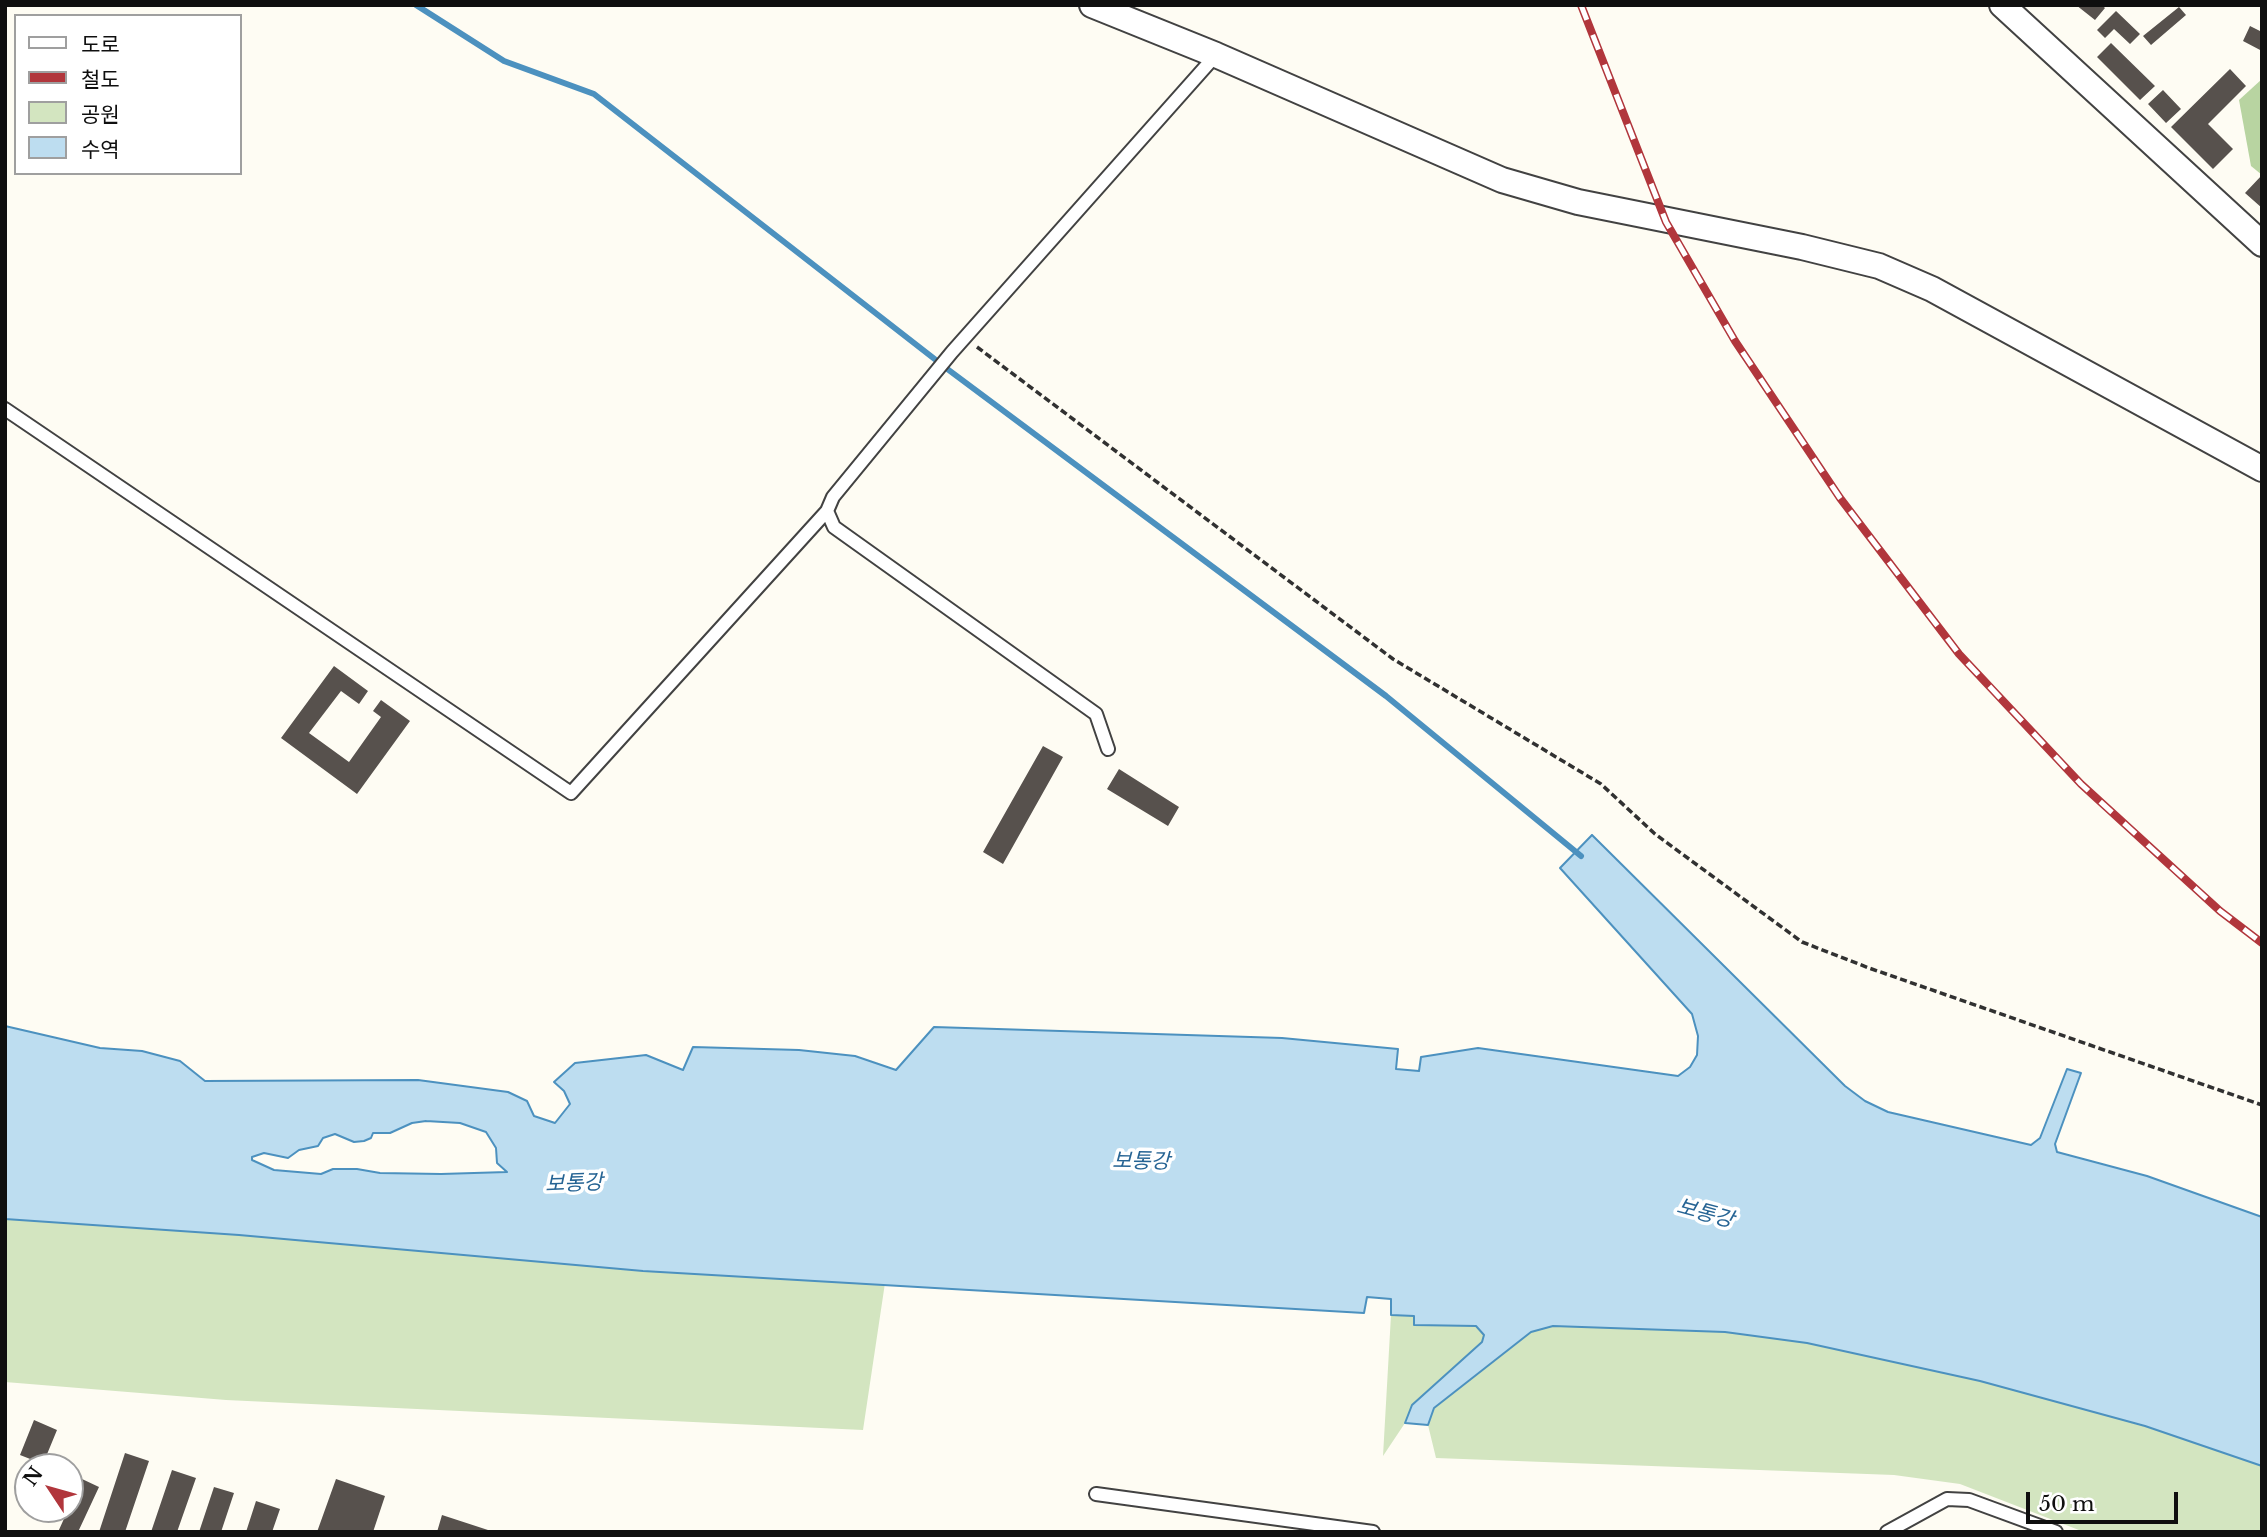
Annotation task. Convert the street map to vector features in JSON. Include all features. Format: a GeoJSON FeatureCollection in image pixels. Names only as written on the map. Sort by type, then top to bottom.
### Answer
{"type":"FeatureCollection","features":[{"type":"Feature","properties":{"kind":"street"},"geometry":{"type":"LineString","coordinates":[[1092,5],[1216,55],[1434,153],[1514,184],[1578,202],[1802,247],[1879,266],[1943,294],[2262,469]]}},
{"type":"Feature","properties":{"kind":"street"},"geometry":{"type":"LineString","coordinates":[[2002,5],[2262,244]]}},
{"type":"Feature","properties":{"kind":"lane"},"geometry":{"type":"LineString","coordinates":[[5,409],[571,793],[827,511],[833,497],[926,387],[952,352],[1216,55]]}},
{"type":"Feature","properties":{"kind":"lane"},"geometry":{"type":"LineString","coordinates":[[827,511],[834,527],[1096,714],[1108,749]]}},
{"type":"Feature","properties":{"kind":"lane"},"geometry":{"type":"LineString","coordinates":[[1096,1494],[1373,1532]]}},
{"type":"Feature","properties":{"kind":"lane"},"geometry":{"type":"LineString","coordinates":[[1887,1532],[1947,1500],[1969,1500],[2056,1532]]}},
{"type":"Feature","properties":{"kind":"path"},"geometry":{"type":"LineString","coordinates":[[965,338],[1394,659],[1601,784],[1655,834],[1802,942],[1869,968],[2262,1105]]}},
{"type":"Feature","properties":{"kind":"green space"},"geometry":{"type":"Polygon","coordinates":[[[2262,79],[2262,175],[2251,166],[2239,100],[2262,79]]]}},
{"type":"Feature","properties":{"kind":"green space"},"geometry":{"type":"Polygon","coordinates":[[[5,1219],[239,1235],[643,1271],[885,1283],[863,1430],[226,1400],[5,1382],[5,1219]]]}},
{"type":"Feature","properties":{"kind":"green space"},"geometry":{"type":"Polygon","coordinates":[[[1391,1315],[1414,1316],[1414,1325],[1476,1326],[1484,1335],[1482,1342],[1412,1405],[1405,1423],[1383,1456],[1391,1315]]]}},
{"type":"Feature","properties":{"kind":"green space"},"geometry":{"type":"Polygon","coordinates":[[[1552,1326],[1725,1332],[1807,1343],[1980,1381],[2145,1426],[2262,1466],[2262,1532],[2084,1532],[1960,1484],[1894,1475],[1436,1458],[1428,1425],[1434,1408],[1531,1332],[1552,1326]]]}},
{"type":"Feature","properties":{"kind":"water","name":"보통강"},"geometry":{"type":"Polygon","coordinates":[[[1592,835],[1845,1086],[1865,1101],[1888,1112],[2031,1145],[2040,1138],[2067,1069],[2081,1073],[2055,1144],[2057,1152],[2147,1176],[2262,1217],[2262,1466],[2145,1426],[1980,1381],[1807,1343],[1725,1332],[1553,1326],[1531,1332],[1434,1408],[1428,1425],[1405,1423],[1412,1405],[1482,1342],[1484,1335],[1476,1326],[1414,1325],[1414,1316],[1391,1315],[1391,1299],[1367,1297],[1364,1313],[643,1271],[239,1235],[5,1219],[5,1026],[100,1048],[142,1051],[180,1061],[205,1081],[418,1080],[508,1092],[527,1101],[534,1116],[555,1123],[570,1104],[564,1091],[554,1082],[575,1063],[646,1055],[683,1070],[693,1047],[799,1050],[855,1056],[896,1070],[934,1027],[1282,1038],[1398,1049],[1396,1069],[1419,1071],[1421,1057],[1478,1048],[1678,1076],[1690,1067],[1697,1055],[1698,1036],[1692,1014],[1560,868],[1592,835]],[[412,1123],[390,1133],[373,1133],[371,1138],[354,1142],[335,1134],[323,1138],[318,1146],[299,1150],[288,1158],[264,1153],[252,1157],[252,1160],[274,1170],[321,1174],[333,1169],[380,1173],[507,1172],[497,1163],[496,1148],[486,1132],[460,1123],[412,1123]]]}},
{"type":"Feature","properties":{"kind":"building"},"geometry":{"type":"Polygon","coordinates":[[[2076,5],[2102,5],[2105,8],[2095,20],[2076,5]]]}},
{"type":"Feature","properties":{"kind":"building"},"geometry":{"type":"Polygon","coordinates":[[[2179,7],[2186,15],[2151,45],[2143,36],[2179,7]]]}},
{"type":"Feature","properties":{"kind":"building"},"geometry":{"type":"Polygon","coordinates":[[[2116,11],[2140,34],[2130,44],[2114,29],[2105,38],[2097,30],[2116,11]]]}},
{"type":"Feature","properties":{"kind":"building"},"geometry":{"type":"Polygon","coordinates":[[[2250,26],[2262,32],[2262,51],[2243,41],[2250,26]]]}},
{"type":"Feature","properties":{"kind":"building"},"geometry":{"type":"Polygon","coordinates":[[[2111,43],[2155,86],[2140,100],[2097,57],[2111,43]]]}},
{"type":"Feature","properties":{"kind":"building"},"geometry":{"type":"Polygon","coordinates":[[[2230,69],[2246,86],[2208,124],[2233,149],[2213,169],[2171,127],[2230,69]]]}},
{"type":"Feature","properties":{"kind":"building"},"geometry":{"type":"Polygon","coordinates":[[[2163,90],[2181,109],[2166,123],[2148,104],[2163,90]]]}},
{"type":"Feature","properties":{"kind":"building"},"geometry":{"type":"Polygon","coordinates":[[[2262,175],[2262,208],[2245,193],[2262,175]]]}},
{"type":"Feature","properties":{"kind":"building"},"geometry":{"type":"Polygon","coordinates":[[[334,666],[368,691],[359,704],[341,691],[309,733],[349,762],[381,717],[373,711],[381,700],[410,721],[357,794],[281,738],[334,666]]]}},
{"type":"Feature","properties":{"kind":"building"},"geometry":{"type":"Polygon","coordinates":[[[1043,746],[1063,757],[1003,864],[983,852],[1043,746]]]}},
{"type":"Feature","properties":{"kind":"building"},"geometry":{"type":"Polygon","coordinates":[[[1119,769],[1179,807],[1168,826],[1107,789],[1119,769]]]}},
{"type":"Feature","properties":{"kind":"building"},"geometry":{"type":"Polygon","coordinates":[[[34,1420],[57,1430],[48,1453],[21,1453],[34,1420]]]}},
{"type":"Feature","properties":{"kind":"building"},"geometry":{"type":"Polygon","coordinates":[[[125,1453],[149,1461],[125,1532],[99,1532],[125,1453]]]}},
{"type":"Feature","properties":{"kind":"building"},"geometry":{"type":"Polygon","coordinates":[[[172,1470],[196,1478],[177,1532],[151,1532],[172,1470]]]}},
{"type":"Feature","properties":{"kind":"building"},"geometry":{"type":"Polygon","coordinates":[[[336,1479],[385,1496],[373,1532],[317,1532],[336,1479]]]}},
{"type":"Feature","properties":{"kind":"building"},"geometry":{"type":"Polygon","coordinates":[[[84,1480],[99,1487],[84,1519],[84,1480]]]}},
{"type":"Feature","properties":{"kind":"building"},"geometry":{"type":"Polygon","coordinates":[[[214,1487],[234,1493],[221,1532],[199,1532],[214,1487]]]}},
{"type":"Feature","properties":{"kind":"building"},"geometry":{"type":"Polygon","coordinates":[[[256,1501],[280,1509],[272,1532],[246,1532],[256,1501]]]}},
{"type":"Feature","properties":{"kind":"building"},"geometry":{"type":"Polygon","coordinates":[[[442,1515],[491,1531],[491,1532],[437,1532],[442,1515]]]}},
{"type":"Feature","properties":{"kind":"building"},"geometry":{"type":"Polygon","coordinates":[[[62,1523],[82,1523],[78,1532],[58,1532],[62,1523]]]}},
{"type":"Feature","properties":{"kind":"waterway"},"geometry":{"type":"LineString","coordinates":[[416,5],[504,61],[594,94],[950,371],[1386,696],[1581,856]]}},
{"type":"Feature","properties":{"kind":"railway"},"geometry":{"type":"LineString","coordinates":[[1581,5],[1666,222],[1735,341],[1840,498],[1959,654],[2081,784],[2220,911],[2262,943]]}}]}
